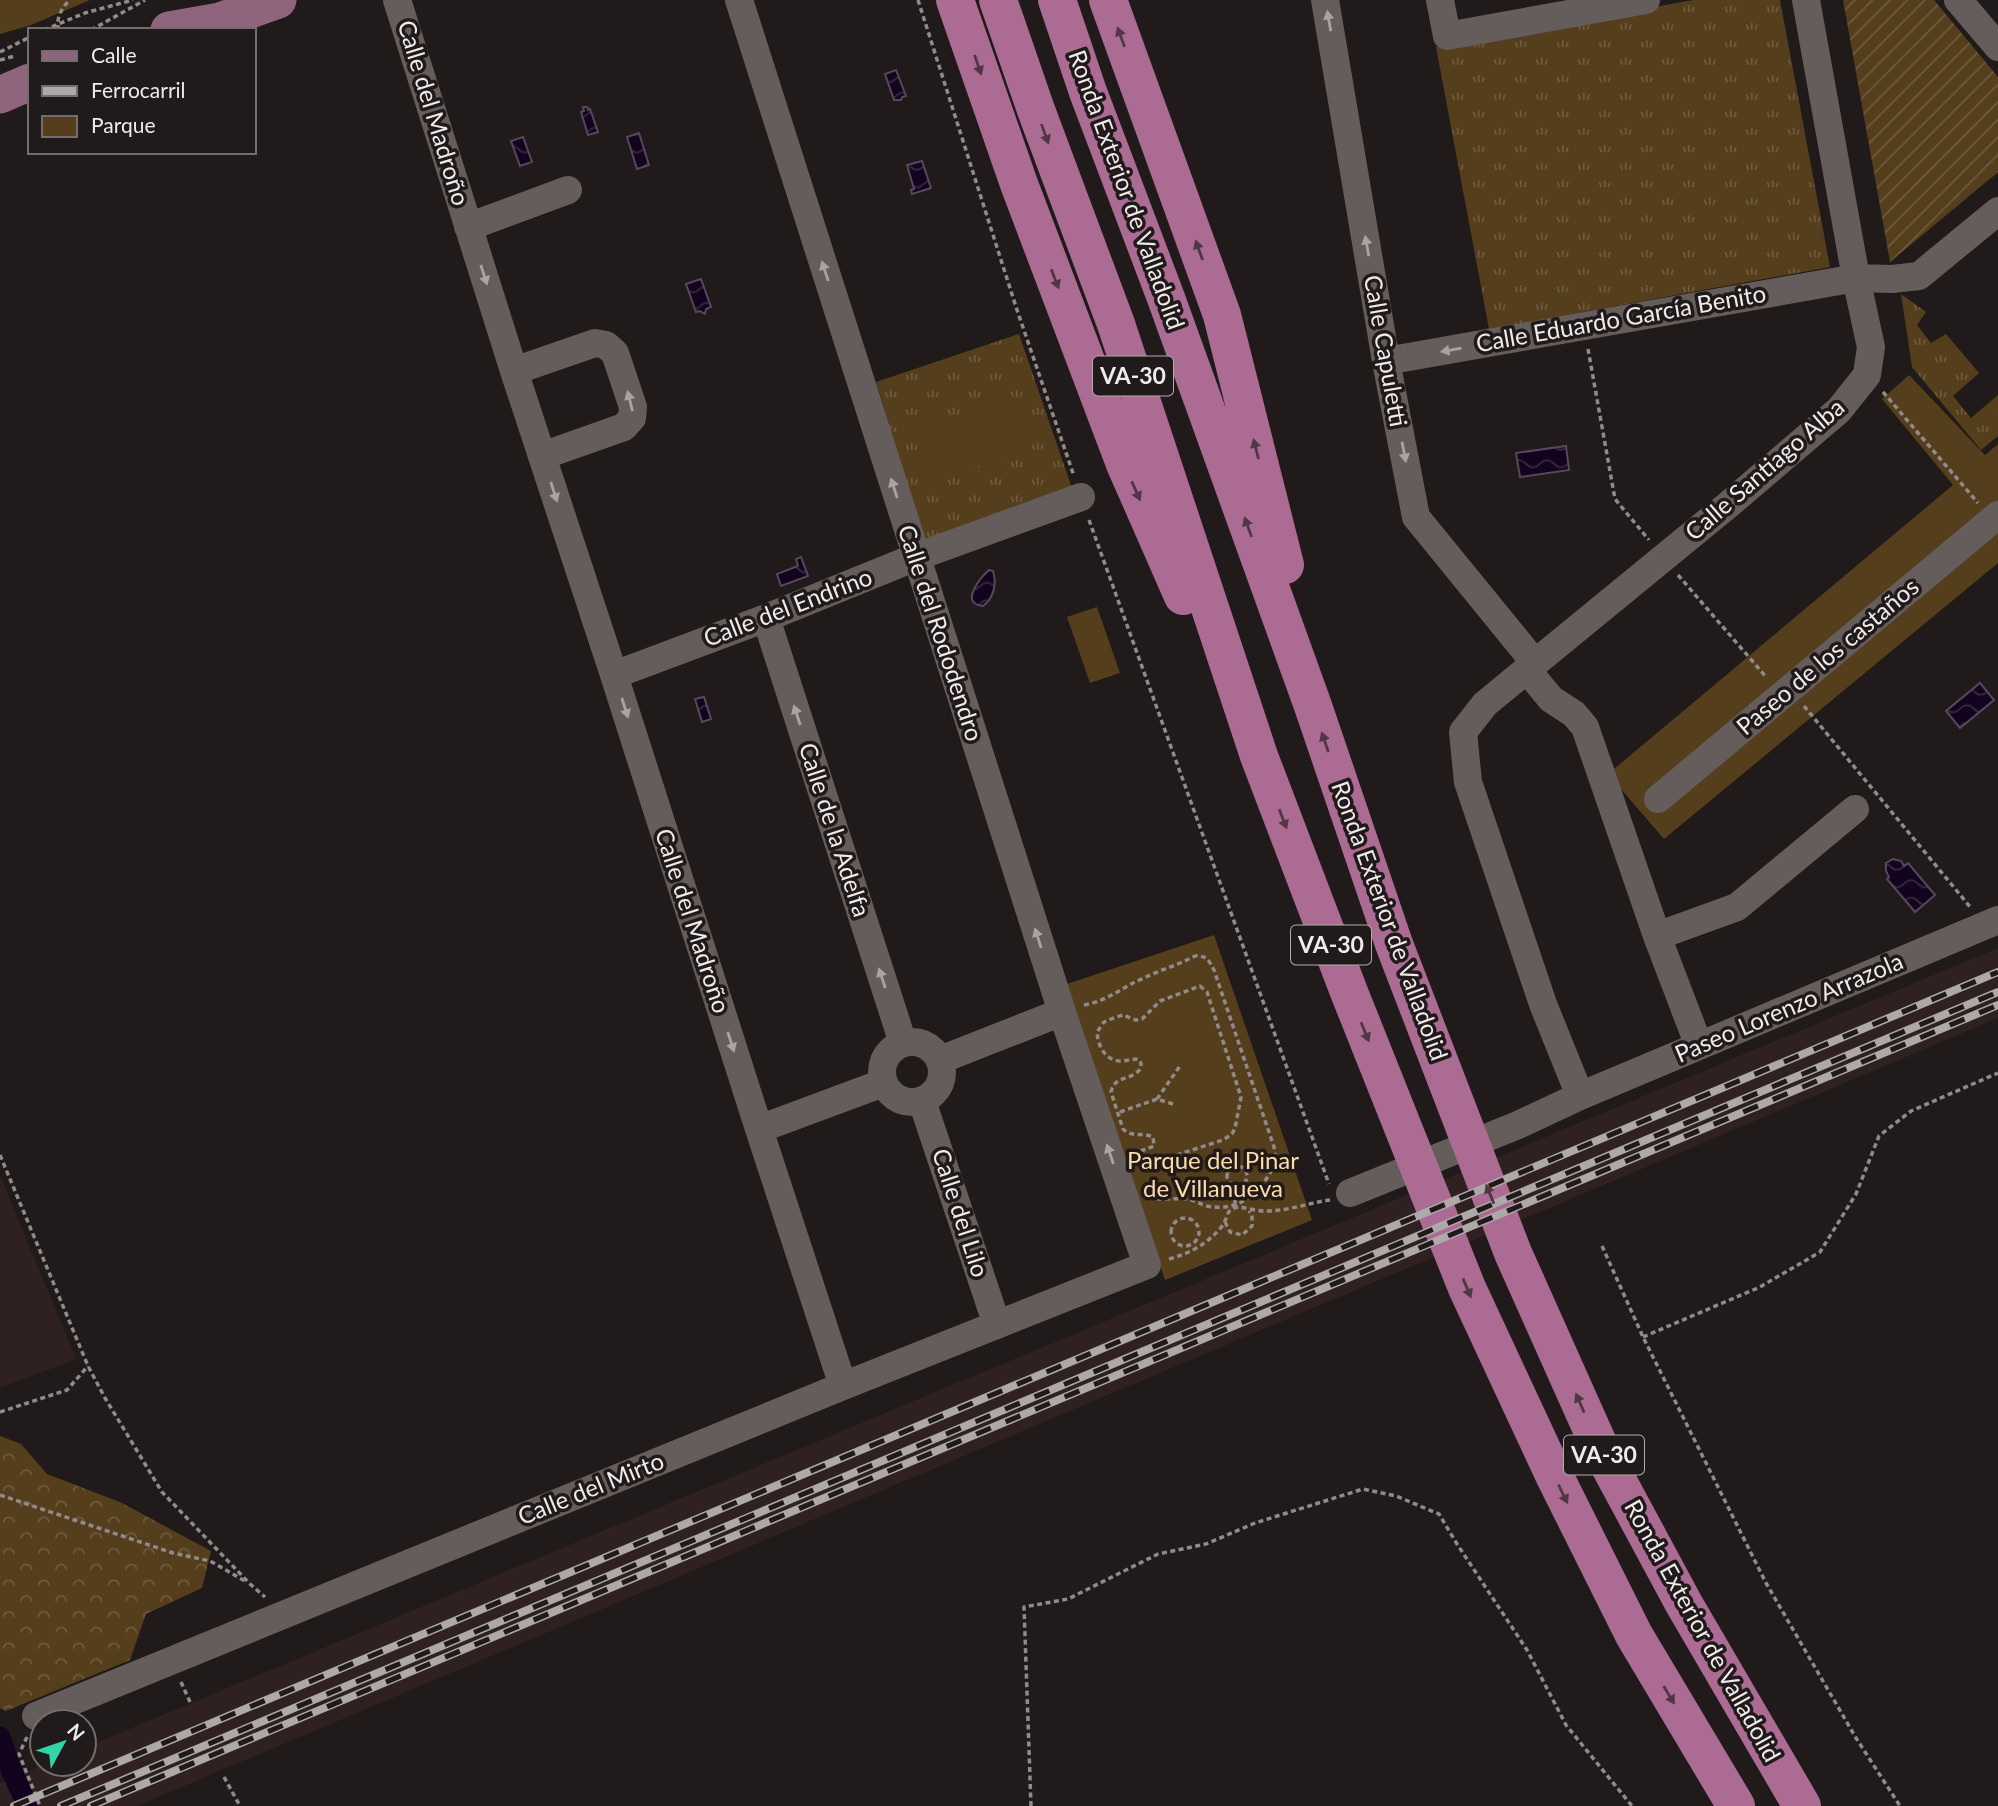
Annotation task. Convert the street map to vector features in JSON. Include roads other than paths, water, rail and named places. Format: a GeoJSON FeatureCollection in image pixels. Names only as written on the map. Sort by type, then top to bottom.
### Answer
{"type":"FeatureCollection","features":[{"type":"Feature","properties":{"kind":"highway"},"geometry":{"type":"LineString","coordinates":[[955,0],[1019,184],[1125,464],[1227,695],[1259,755]]}},
{"type":"Feature","properties":{"kind":"highway","name":"VA-30"},"geometry":{"type":"LineString","coordinates":[[998,0],[1116,324],[1259,755],[1349,992],[1467,1288],[1555,1477],[1633,1635],[1736,1806]]}},
{"type":"Feature","properties":{"kind":"highway","name":"Ronda Exterior de Valladolid"},"geometry":{"type":"LineString","coordinates":[[1057,0],[1088,92],[1166,298],[1313,706],[1394,944],[1513,1253],[1595,1438],[1684,1604],[1802,1806]]}},
{"type":"Feature","properties":{"kind":"highway"},"geometry":{"type":"LineString","coordinates":[[1108,0],[1222,315],[1308,655],[1313,706]]}},
{"type":"Feature","properties":{"kind":"main road"},"geometry":{"type":"LineString","coordinates":[[172,28],[237,0]]}},
{"type":"Feature","properties":{"kind":"main road"},"geometry":{"type":"LineString","coordinates":[[180,28],[220,22],[278,0]]}},
{"type":"Feature","properties":{"kind":"main road"},"geometry":{"type":"LineString","coordinates":[[0,87],[28,82]]}},
{"type":"Feature","properties":{"kind":"main road"},"geometry":{"type":"LineString","coordinates":[[0,95],[28,83]]}},
{"type":"Feature","properties":{"kind":"street","name":"Calle del Madroño"},"geometry":{"type":"LineString","coordinates":[[397,0],[514,372],[843,1387]]}},
{"type":"Feature","properties":{"kind":"street","name":"Calle del Rododendro"},"geometry":{"type":"LineString","coordinates":[[739,0],[1062,1012],[1107,1116],[1126,1202],[1147,1265]]}},
{"type":"Feature","properties":{"kind":"street","name":"Calle Capuletti"},"geometry":{"type":"LineString","coordinates":[[1325,0],[1386,361],[1416,517],[1531,666]]}},
{"type":"Feature","properties":{"kind":"street"},"geometry":{"type":"LineString","coordinates":[[1440,0],[1447,36],[1646,0]]}},
{"type":"Feature","properties":{"kind":"street"},"geometry":{"type":"LineString","coordinates":[[1806,0],[1856,278]]}},
{"type":"Feature","properties":{"kind":"street"},"geometry":{"type":"LineString","coordinates":[[1958,0],[1998,47]]}},
{"type":"Feature","properties":{"kind":"street","name":"Calle del Madroño"},"geometry":{"type":"LineString","coordinates":[[468,227],[568,190]]}},
{"type":"Feature","properties":{"kind":"street","name":"Calle Eduardo García Benito"},"geometry":{"type":"LineString","coordinates":[[1386,361],[1856,278],[1892,279],[1919,276],[1986,218]]}},
{"type":"Feature","properties":{"kind":"street","name":"Calle Santiago Alba"},"geometry":{"type":"LineString","coordinates":[[1580,1096],[1543,1004],[1468,782],[1463,732],[1485,704],[1839,410],[1867,376],[1871,347],[1856,278]]}},
{"type":"Feature","properties":{"kind":"street"},"geometry":{"type":"LineString","coordinates":[[514,372],[595,343],[607,345],[614,353],[633,407],[632,418],[624,427],[542,456]]}},
{"type":"Feature","properties":{"kind":"street","name":"Calle del Endrino"},"geometry":{"type":"LineString","coordinates":[[614,675],[766,618],[916,557],[1081,497]]}},
{"type":"Feature","properties":{"kind":"street","name":"Paseo de los castaños"},"geometry":{"type":"LineString","coordinates":[[1658,799],[1995,518]]}},
{"type":"Feature","properties":{"kind":"street","name":"Calle de la Adelfa"},"geometry":{"type":"LineString","coordinates":[[766,618],[903,1043]]}},
{"type":"Feature","properties":{"kind":"street"},"geometry":{"type":"LineString","coordinates":[[1531,666],[1551,699],[1574,714],[1585,727],[1657,936],[1699,1046]]}},
{"type":"Feature","properties":{"kind":"street"},"geometry":{"type":"LineString","coordinates":[[1657,936],[1737,907],[1855,809]]}},
{"type":"Feature","properties":{"kind":"street","name":"Paseo Lorenzo Arrazola"},"geometry":{"type":"LineString","coordinates":[[1338,1193],[1518,1125],[1580,1096],[1992,923]]}},
{"type":"Feature","properties":{"kind":"street"},"geometry":{"type":"LineString","coordinates":[[940,1060],[1062,1012]]}},
{"type":"Feature","properties":{"kind":"street"},"geometry":{"type":"LineString","coordinates":[[903,1043],[925,1044],[940,1060],[943,1073],[940,1085],[933,1095],[922,1101],[904,1102],[895,1098],[883,1083],[881,1074],[887,1054],[903,1043]]}},
{"type":"Feature","properties":{"kind":"street"},"geometry":{"type":"LineString","coordinates":[[759,1129],[883,1083]]}},
{"type":"Feature","properties":{"kind":"street","name":"Calle del Lilo"},"geometry":{"type":"LineString","coordinates":[[922,1101],[997,1325]]}},
{"type":"Feature","properties":{"kind":"street","name":"Calle del Mirto"},"geometry":{"type":"LineString","coordinates":[[56,1708],[1147,1265]]}},
{"type":"Feature","properties":{"kind":"water"},"geometry":{"type":"Polygon","coordinates":[[[896,70],[906,96],[901,100],[894,100],[885,74],[896,70]]]}},
{"type":"Feature","properties":{"kind":"water"},"geometry":{"type":"Polygon","coordinates":[[[583,107],[590,109],[598,132],[588,135],[581,112],[584,111],[583,107]]]}},
{"type":"Feature","properties":{"kind":"water"},"geometry":{"type":"Polygon","coordinates":[[[639,133],[649,165],[637,169],[627,137],[639,133]]]}},
{"type":"Feature","properties":{"kind":"water"},"geometry":{"type":"Polygon","coordinates":[[[523,137],[532,162],[520,166],[511,141],[523,137]]]}},
{"type":"Feature","properties":{"kind":"water"},"geometry":{"type":"Polygon","coordinates":[[[922,161],[931,188],[912,194],[911,190],[914,189],[907,165],[922,161]]]}},
{"type":"Feature","properties":{"kind":"water"},"geometry":{"type":"Polygon","coordinates":[[[701,279],[711,307],[706,309],[705,314],[696,312],[686,284],[701,279]]]}},
{"type":"Feature","properties":{"kind":"water"},"geometry":{"type":"Polygon","coordinates":[[[1566,446],[1569,470],[1520,477],[1516,453],[1566,446]]]}},
{"type":"Feature","properties":{"kind":"water"},"geometry":{"type":"Polygon","coordinates":[[[801,557],[808,576],[781,586],[777,574],[798,566],[796,559],[801,557]]]}},
{"type":"Feature","properties":{"kind":"water"},"geometry":{"type":"Polygon","coordinates":[[[989,570],[993,571],[994,585],[992,595],[983,606],[976,604],[972,596],[989,570]]]}},
{"type":"Feature","properties":{"kind":"water"},"geometry":{"type":"Polygon","coordinates":[[[1980,683],[1994,700],[1960,728],[1946,711],[1980,683]]]}},
{"type":"Feature","properties":{"kind":"water"},"geometry":{"type":"Polygon","coordinates":[[[704,697],[711,719],[702,722],[695,699],[704,697]]]}},
{"type":"Feature","properties":{"kind":"water"},"geometry":{"type":"Polygon","coordinates":[[[1893,859],[1901,861],[1904,866],[1908,863],[1935,895],[1915,912],[1887,879],[1889,877],[1886,863],[1893,859]]]}},
{"type":"Feature","properties":{"kind":"waterway"},"geometry":{"type":"LineString","coordinates":[[0,1737],[28,1806]]}},
{"type":"Feature","properties":{"kind":"railway"},"geometry":{"type":"LineString","coordinates":[[14,1806],[1998,972]]}},
{"type":"Feature","properties":{"kind":"railway"},"geometry":{"type":"LineString","coordinates":[[61,1806],[1998,992]]}},
{"type":"Feature","properties":{"kind":"railway"},"geometry":{"type":"LineString","coordinates":[[91,1806],[1998,1005]]}},
{"type":"Feature","properties":{"kind":"park label","name":"Parque del Pinar de Villanueva"},"geometry":{"type":"Point","coordinates":[1213,1175]}}]}
